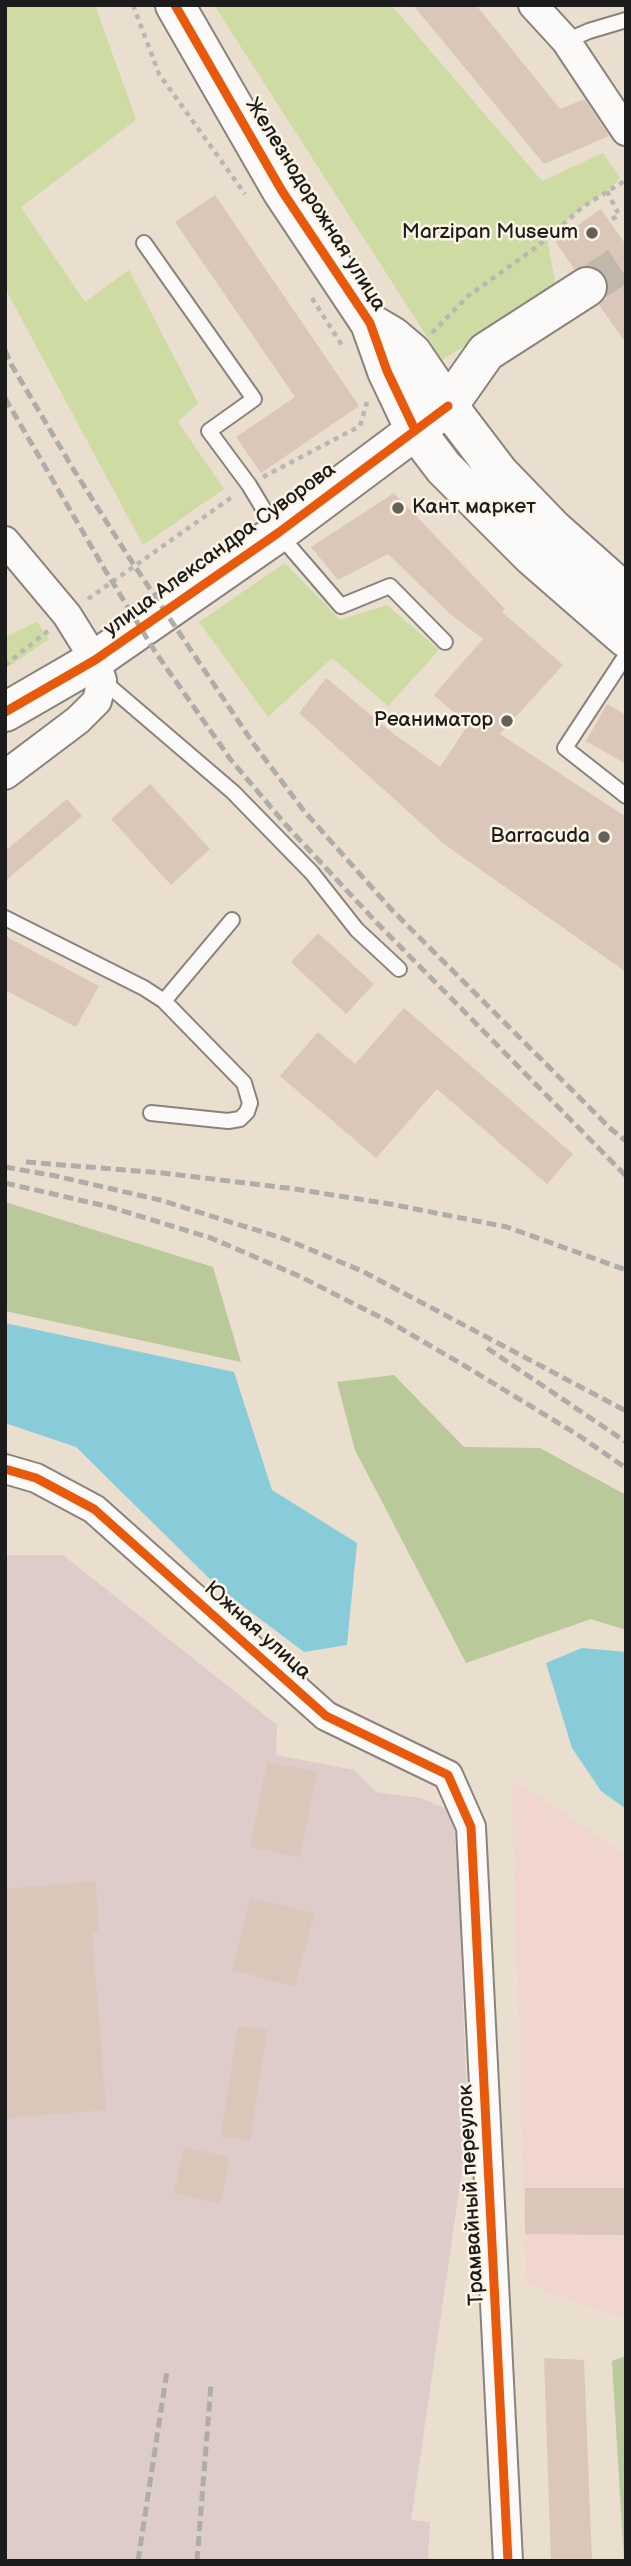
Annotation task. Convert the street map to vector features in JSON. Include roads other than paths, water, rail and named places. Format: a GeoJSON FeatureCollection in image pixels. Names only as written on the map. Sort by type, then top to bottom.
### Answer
{"type":"FeatureCollection","features":[{"type":"Feature","properties":{"kind":"main road","name":"Железнодорожная улица"},"geometry":{"type":"LineString","coordinates":[[174,5],[282,191],[357,335],[387,371],[415,430],[444,468],[533,557],[626,638]]}},
{"type":"Feature","properties":{"kind":"main road","name":"улица Александра Суворова"},"geometry":{"type":"LineString","coordinates":[[5,712],[99,670],[447,406],[486,352],[593,296]]}},
{"type":"Feature","properties":{"kind":"main road","name":"Железнодорожная улица"},"geometry":{"type":"LineString","coordinates":[[357,335],[392,337],[412,353],[447,406],[499,473],[553,529],[626,594]]}},
{"type":"Feature","properties":{"kind":"street"},"geometry":{"type":"LineString","coordinates":[[533,5],[566,41],[626,131]]}},
{"type":"Feature","properties":{"kind":"street"},"geometry":{"type":"LineString","coordinates":[[5,541],[67,615],[99,670],[97,701],[78,720],[5,775]]}},
{"type":"Feature","properties":{"kind":"street","name":"Южная улица"},"geometry":{"type":"LineString","coordinates":[[5,1469],[36,1478],[94,1509],[326,1716],[448,1774],[471,1827]]}},
{"type":"Feature","properties":{"kind":"street","name":"Трамвайный переулок"},"geometry":{"type":"LineString","coordinates":[[471,1827],[508,2561]]}},
{"type":"Feature","properties":{"kind":"lane"},"geometry":{"type":"LineString","coordinates":[[566,41],[626,20]]}},
{"type":"Feature","properties":{"kind":"lane"},"geometry":{"type":"LineString","coordinates":[[144,243],[254,399],[209,431],[249,485],[278,533],[341,606],[390,586],[445,642]]}},
{"type":"Feature","properties":{"kind":"lane"},"geometry":{"type":"LineString","coordinates":[[626,655],[565,748],[626,796]]}},
{"type":"Feature","properties":{"kind":"lane"},"geometry":{"type":"LineString","coordinates":[[99,670],[233,792],[312,873],[357,930],[399,969]]}},
{"type":"Feature","properties":{"kind":"lane"},"geometry":{"type":"LineString","coordinates":[[5,918],[144,988],[164,1001],[244,1083],[250,1102],[247,1112],[240,1119],[228,1121],[151,1113]]}},
{"type":"Feature","properties":{"kind":"lane"},"geometry":{"type":"LineString","coordinates":[[164,1001],[232,920]]}},
{"type":"Feature","properties":{"kind":"water"},"geometry":{"type":"Polygon","coordinates":[[[5,1323],[234,1372],[272,1490],[357,1543],[347,1645],[304,1652],[219,1588],[76,1447],[5,1423],[5,1323]]]}},
{"type":"Feature","properties":{"kind":"water"},"geometry":{"type":"Polygon","coordinates":[[[582,1648],[626,1652],[626,1809],[601,1791],[572,1748],[546,1663],[582,1648]]]}},
{"type":"Feature","properties":{"kind":"tunnel"},"geometry":{"type":"LineString","coordinates":[[587,287],[626,261]]}},
{"type":"Feature","properties":{"kind":"railway"},"geometry":{"type":"LineString","coordinates":[[5,350],[72,467],[128,556],[253,743],[304,811],[391,909],[626,1141]]}},
{"type":"Feature","properties":{"kind":"railway"},"geometry":{"type":"LineString","coordinates":[[5,398],[156,653],[231,760],[286,825],[377,923],[626,1176]]}},
{"type":"Feature","properties":{"kind":"railway"},"geometry":{"type":"LineString","coordinates":[[26,1162],[163,1173],[390,1204],[507,1227],[626,1270]]}},
{"type":"Feature","properties":{"kind":"railway"},"geometry":{"type":"LineString","coordinates":[[5,1167],[160,1200],[285,1239],[362,1271],[626,1411]]}},
{"type":"Feature","properties":{"kind":"railway"},"geometry":{"type":"LineString","coordinates":[[5,1183],[110,1207],[211,1238],[299,1276],[388,1321],[465,1366],[578,1435],[626,1468]]}},
{"type":"Feature","properties":{"kind":"railway"},"geometry":{"type":"LineString","coordinates":[[487,1348],[626,1442]]}},
{"type":"Feature","properties":{"kind":"railway"},"geometry":{"type":"LineString","coordinates":[[138,2561],[167,2371]]}},
{"type":"Feature","properties":{"kind":"railway"},"geometry":{"type":"LineString","coordinates":[[197,2561],[211,2384]]}},
{"type":"Feature","properties":{"kind":"place","name":"Marzipan Museum"},"geometry":{"type":"Point","coordinates":[592,233]}},
{"type":"Feature","properties":{"kind":"place","name":"Кант маркет"},"geometry":{"type":"Point","coordinates":[398,508]}},
{"type":"Feature","properties":{"kind":"place","name":"Реаниматор"},"geometry":{"type":"Point","coordinates":[507,721]}},
{"type":"Feature","properties":{"kind":"place","name":"Barracuda"},"geometry":{"type":"Point","coordinates":[604,837]}}]}
